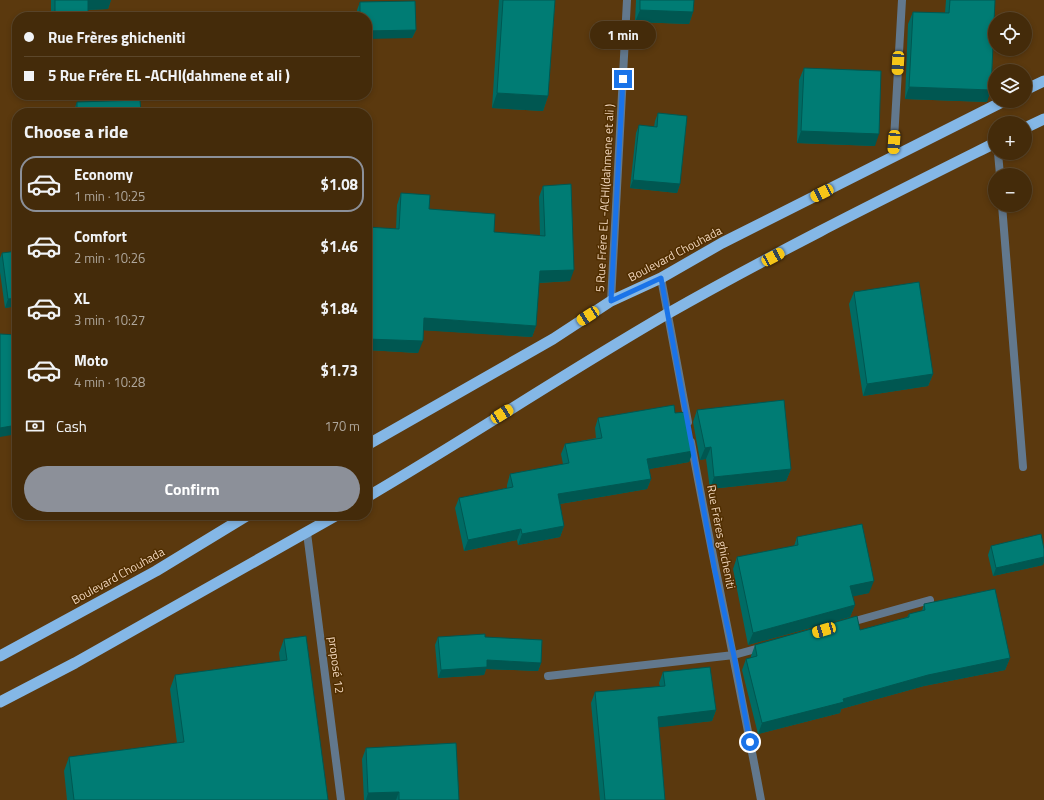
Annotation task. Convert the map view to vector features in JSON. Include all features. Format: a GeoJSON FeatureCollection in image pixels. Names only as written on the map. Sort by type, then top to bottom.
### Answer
{"type":"FeatureCollection","features":[{"type":"Feature","properties":{"kind":"highway"},"geometry":{"type":"LineString","coordinates":[[1032,87],[1044,81]]}},
{"type":"Feature","properties":{"kind":"highway","name":"Boulevard Chouhada"},"geometry":{"type":"LineString","coordinates":[[372,442],[553,339],[611,301],[661,278],[722,243],[990,108]]}},
{"type":"Feature","properties":{"kind":"highway"},"geometry":{"type":"LineString","coordinates":[[1032,125],[1044,119]]}},
{"type":"Feature","properties":{"kind":"highway"},"geometry":{"type":"LineString","coordinates":[[372,494],[428,461],[539,391],[668,314],[866,208],[988,147]]}},
{"type":"Feature","properties":{"kind":"highway","name":"Boulevard Chouhada"},"geometry":{"type":"LineString","coordinates":[[0,656],[156,571],[240,520]]}},
{"type":"Feature","properties":{"kind":"highway"},"geometry":{"type":"LineString","coordinates":[[0,702],[75,663],[329,520]]}},
{"type":"Feature","properties":{"kind":"street","name":"5 Rue Frére EL -ACHI(dahmene et ali )"},"geometry":{"type":"LineString","coordinates":[[611,301],[627,0]]}},
{"type":"Feature","properties":{"kind":"street"},"geometry":{"type":"LineString","coordinates":[[893,157],[902,0]]}},
{"type":"Feature","properties":{"kind":"street"},"geometry":{"type":"LineString","coordinates":[[1003,212],[1023,467]]}},
{"type":"Feature","properties":{"kind":"street","name":"Rue Frères ghicheniti"},"geometry":{"type":"LineString","coordinates":[[661,278],[715,571],[734,656],[761,800]]}},
{"type":"Feature","properties":{"kind":"street","name":"proposé 12"},"geometry":{"type":"LineString","coordinates":[[307,533],[341,800]]}},
{"type":"Feature","properties":{"kind":"street"},"geometry":{"type":"LineString","coordinates":[[839,626],[930,600]]}},
{"type":"Feature","properties":{"kind":"street"},"geometry":{"type":"LineString","coordinates":[[548,676],[734,656],[772,645]]}},
{"type":"Feature","properties":{"kind":"building"},"geometry":{"type":"Polygon","coordinates":[[[55,0],[88,0],[88,12],[55,12],[55,0]]]}},
{"type":"Feature","properties":{"kind":"building"},"geometry":{"type":"Polygon","coordinates":[[[503,0],[555,0],[548,96],[497,93],[503,0]]]}},
{"type":"Feature","properties":{"kind":"building"},"geometry":{"type":"Polygon","coordinates":[[[640,0],[694,0],[693,12],[640,10],[640,0]]]}},
{"type":"Feature","properties":{"kind":"building"},"geometry":{"type":"Polygon","coordinates":[[[950,0],[995,0],[994,12],[988,12],[988,56],[993,56],[992,64],[988,64],[988,90],[909,87],[913,12],[949,13],[950,0]]]}},
{"type":"Feature","properties":{"kind":"building"},"geometry":{"type":"Polygon","coordinates":[[[415,1],[416,30],[372,31],[372,12],[360,12],[360,2],[415,1]]]}},
{"type":"Feature","properties":{"kind":"building"},"geometry":{"type":"Polygon","coordinates":[[[804,68],[881,71],[879,134],[801,131],[804,68]]]}},
{"type":"Feature","properties":{"kind":"building"},"geometry":{"type":"Polygon","coordinates":[[[140,100],[141,108],[77,108],[77,102],[140,100]]]}},
{"type":"Feature","properties":{"kind":"building"},"geometry":{"type":"Polygon","coordinates":[[[658,113],[687,116],[680,184],[633,180],[639,125],[657,127],[658,113]]]}},
{"type":"Feature","properties":{"kind":"building"},"geometry":{"type":"Polygon","coordinates":[[[571,184],[574,270],[540,271],[536,326],[424,318],[423,341],[372,339],[372,227],[399,229],[401,193],[430,195],[429,209],[495,214],[494,232],[545,236],[543,186],[571,184]]]}},
{"type":"Feature","properties":{"kind":"building"},"geometry":{"type":"Polygon","coordinates":[[[12,252],[12,299],[8,299],[2,253],[12,252]]]}},
{"type":"Feature","properties":{"kind":"building"},"geometry":{"type":"Polygon","coordinates":[[[919,282],[933,374],[867,384],[854,292],[919,282]]]}},
{"type":"Feature","properties":{"kind":"building"},"geometry":{"type":"Polygon","coordinates":[[[0,334],[12,335],[12,426],[0,428],[0,334]]]}},
{"type":"Feature","properties":{"kind":"building"},"geometry":{"type":"Polygon","coordinates":[[[784,400],[791,469],[714,477],[711,447],[705,448],[697,410],[784,400]]]}},
{"type":"Feature","properties":{"kind":"building"},"geometry":{"type":"Polygon","coordinates":[[[674,405],[675,413],[686,412],[693,451],[647,459],[651,479],[558,494],[564,526],[522,534],[521,529],[468,540],[459,498],[513,487],[510,474],[569,463],[565,444],[602,438],[598,418],[674,405]]]}},
{"type":"Feature","properties":{"kind":"building"},"geometry":{"type":"Polygon","coordinates":[[[862,524],[874,581],[850,586],[855,605],[753,633],[737,557],[798,545],[797,537],[862,524]]]}},
{"type":"Feature","properties":{"kind":"building"},"geometry":{"type":"Polygon","coordinates":[[[1041,534],[1044,557],[996,568],[991,546],[1041,534]]]}},
{"type":"Feature","properties":{"kind":"building"},"geometry":{"type":"Polygon","coordinates":[[[995,589],[1010,658],[928,675],[843,699],[844,702],[762,723],[746,659],[757,656],[755,645],[857,616],[860,630],[909,617],[909,614],[925,610],[924,604],[995,589]]]}},
{"type":"Feature","properties":{"kind":"building"},"geometry":{"type":"Polygon","coordinates":[[[485,634],[485,637],[542,640],[541,663],[487,660],[487,667],[441,670],[438,637],[485,634]]]}},
{"type":"Feature","properties":{"kind":"building"},"geometry":{"type":"Polygon","coordinates":[[[306,636],[328,800],[74,800],[69,757],[184,742],[175,675],[287,660],[284,639],[306,636]]]}},
{"type":"Feature","properties":{"kind":"building"},"geometry":{"type":"Polygon","coordinates":[[[710,667],[716,710],[658,717],[665,800],[605,800],[595,692],[665,686],[663,672],[710,667]]]}},
{"type":"Feature","properties":{"kind":"building"},"geometry":{"type":"Polygon","coordinates":[[[456,743],[459,800],[399,800],[399,792],[368,793],[366,748],[456,743]]]}},
{"type":"Feature","properties":{"kind":"route"},"geometry":{"type":"LineString","coordinates":[[623,79],[611,301],[661,278],[715,571],[734,656],[750,742]]}}]}
